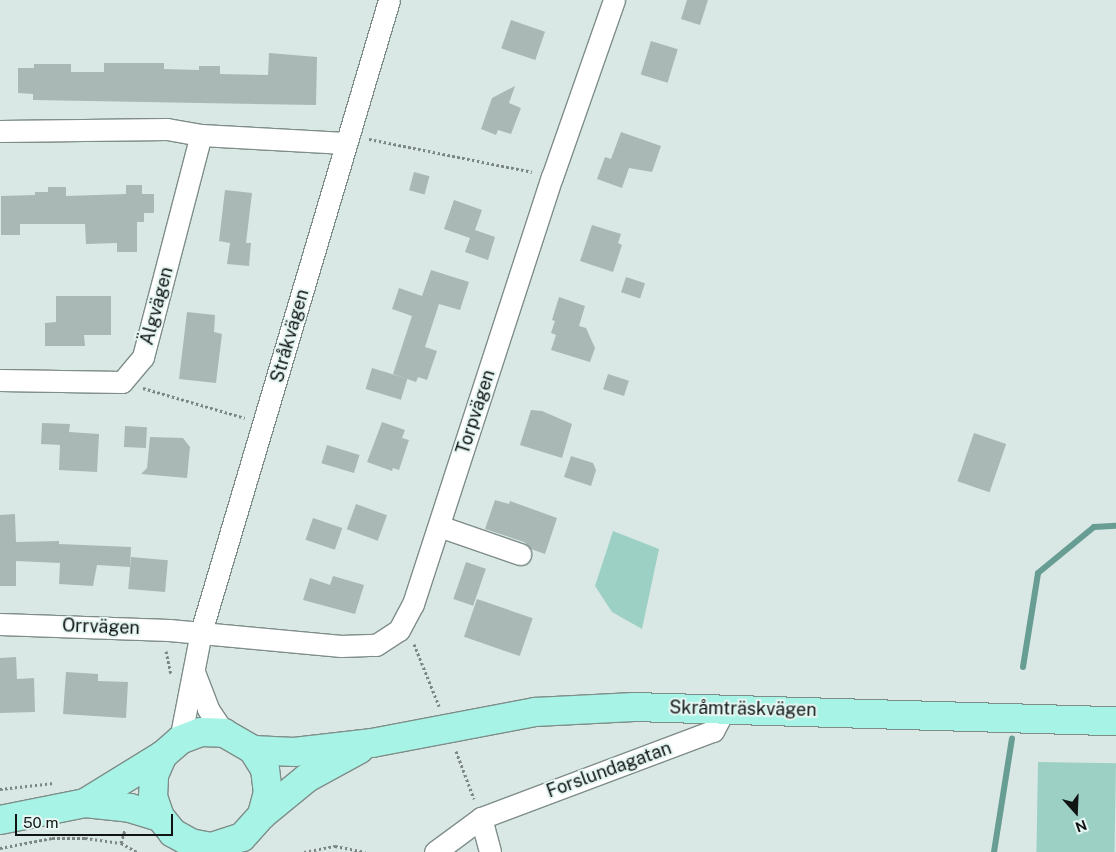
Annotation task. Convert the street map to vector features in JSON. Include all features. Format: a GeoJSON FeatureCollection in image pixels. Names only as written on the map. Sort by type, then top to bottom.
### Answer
{"type":"FeatureCollection","features":[{"type":"Feature","properties":{"kind":"main road","name":"Skråmträskvägen"},"geometry":{"type":"LineString","coordinates":[[253,750],[294,752],[372,743],[535,712],[725,708],[1116,721]]}},
{"type":"Feature","properties":{"kind":"main road"},"geometry":{"type":"LineString","coordinates":[[85,803],[171,748],[201,732],[224,732],[253,750],[265,769],[267,785],[262,815],[241,845],[212,849],[190,844],[173,833],[160,817],[153,797],[154,775],[171,748]]}},
{"type":"Feature","properties":{"kind":"main road","name":"Skråmträskvägen"},"geometry":{"type":"LineString","coordinates":[[262,815],[307,778],[372,743]]}},
{"type":"Feature","properties":{"kind":"main road"},"geometry":{"type":"LineString","coordinates":[[0,820],[85,803],[130,808],[160,817]]}},
{"type":"Feature","properties":{"kind":"street","name":"Stråkvägen"},"geometry":{"type":"LineString","coordinates":[[171,748],[194,672],[201,632],[265,424],[345,143],[389,0]]}},
{"type":"Feature","properties":{"kind":"street","name":"Torpvägen"},"geometry":{"type":"LineString","coordinates":[[201,632],[341,646],[376,645],[388,640],[407,618],[439,526],[552,177],[614,0]]}},
{"type":"Feature","properties":{"kind":"street"},"geometry":{"type":"LineString","coordinates":[[0,131],[167,129],[201,135],[345,143]]}},
{"type":"Feature","properties":{"kind":"street","name":"Älgvägen"},"geometry":{"type":"LineString","coordinates":[[122,382],[143,357],[201,135]]}},
{"type":"Feature","properties":{"kind":"street"},"geometry":{"type":"LineString","coordinates":[[0,380],[122,382]]}},
{"type":"Feature","properties":{"kind":"street"},"geometry":{"type":"LineString","coordinates":[[439,526],[520,554]]}},
{"type":"Feature","properties":{"kind":"street","name":"Orrvägen"},"geometry":{"type":"LineString","coordinates":[[0,624],[201,632]]}},
{"type":"Feature","properties":{"kind":"street"},"geometry":{"type":"LineString","coordinates":[[194,672],[208,708],[224,732]]}},
{"type":"Feature","properties":{"kind":"street","name":"Forslundagatan"},"geometry":{"type":"LineString","coordinates":[[435,852],[481,818],[713,731],[725,708]]}},
{"type":"Feature","properties":{"kind":"street"},"geometry":{"type":"LineString","coordinates":[[481,818],[490,852]]}},
{"type":"Feature","properties":{"kind":"path"},"geometry":{"type":"LineString","coordinates":[[345,143],[375,138],[552,177]]}},
{"type":"Feature","properties":{"kind":"path"},"geometry":{"type":"LineString","coordinates":[[122,382],[265,424]]}},
{"type":"Feature","properties":{"kind":"path"},"geometry":{"type":"LineString","coordinates":[[0,789],[64,782]]}},
{"type":"Feature","properties":{"kind":"path"},"geometry":{"type":"LineString","coordinates":[[0,848],[52,838],[85,838],[120,843],[137,852]]}},
{"type":"Feature","properties":{"kind":"path"},"geometry":{"type":"LineString","coordinates":[[304,852],[335,846],[365,852]]}},
{"type":"Feature","properties":{"kind":"green space"},"geometry":{"type":"Polygon","coordinates":[[[613,531],[659,549],[642,629],[612,612],[595,586],[613,531]]]}},
{"type":"Feature","properties":{"kind":"green space"},"geometry":{"type":"Polygon","coordinates":[[[1038,762],[1116,763],[1114,852],[1036,852],[1038,762]]]}},
{"type":"Feature","properties":{"kind":"building"},"geometry":{"type":"Polygon","coordinates":[[[687,0],[708,0],[700,25],[681,19],[687,0]]]}},
{"type":"Feature","properties":{"kind":"building"},"geometry":{"type":"Polygon","coordinates":[[[511,20],[545,32],[535,60],[501,48],[511,20]]]}},
{"type":"Feature","properties":{"kind":"building"},"geometry":{"type":"Polygon","coordinates":[[[651,41],[678,49],[668,83],[641,74],[651,41]]]}},
{"type":"Feature","properties":{"kind":"building"},"geometry":{"type":"Polygon","coordinates":[[[269,53],[317,57],[316,105],[33,100],[33,94],[18,93],[18,68],[34,68],[34,64],[71,64],[71,72],[104,72],[104,63],[164,63],[164,69],[199,70],[199,66],[220,66],[220,74],[268,75],[269,53]]]}},
{"type":"Feature","properties":{"kind":"building"},"geometry":{"type":"Polygon","coordinates":[[[515,86],[509,103],[521,108],[511,134],[498,130],[496,135],[481,129],[492,98],[515,86]]]}},
{"type":"Feature","properties":{"kind":"building"},"geometry":{"type":"Polygon","coordinates":[[[621,132],[661,146],[652,172],[629,168],[622,188],[597,179],[605,157],[611,159],[621,132]]]}},
{"type":"Feature","properties":{"kind":"building"},"geometry":{"type":"Polygon","coordinates":[[[414,172],[429,176],[425,194],[409,190],[414,172]]]}},
{"type":"Feature","properties":{"kind":"building"},"geometry":{"type":"Polygon","coordinates":[[[126,185],[142,185],[142,194],[154,194],[154,213],[144,213],[144,222],[137,222],[137,252],[117,252],[117,243],[86,244],[85,224],[20,224],[20,235],[1,235],[1,196],[35,195],[35,192],[48,192],[48,187],[66,187],[66,196],[126,194],[126,185]]]}},
{"type":"Feature","properties":{"kind":"building"},"geometry":{"type":"Polygon","coordinates":[[[225,190],[252,193],[246,243],[251,243],[249,266],[227,264],[230,243],[219,241],[225,190]]]}},
{"type":"Feature","properties":{"kind":"building"},"geometry":{"type":"Polygon","coordinates":[[[454,200],[482,210],[475,230],[495,237],[488,260],[465,252],[470,238],[444,229],[454,200]]]}},
{"type":"Feature","properties":{"kind":"building"},"geometry":{"type":"Polygon","coordinates":[[[592,225],[621,234],[618,243],[622,245],[613,272],[580,261],[592,225]]]}},
{"type":"Feature","properties":{"kind":"building"},"geometry":{"type":"Polygon","coordinates":[[[431,270],[469,282],[460,310],[439,304],[425,347],[437,351],[427,380],[418,377],[416,382],[393,374],[412,316],[392,309],[399,288],[422,296],[431,270]]]}},
{"type":"Feature","properties":{"kind":"building"},"geometry":{"type":"Polygon","coordinates":[[[626,277],[645,283],[640,298],[621,292],[626,277]]]}},
{"type":"Feature","properties":{"kind":"building"},"geometry":{"type":"Polygon","coordinates":[[[56,296],[111,296],[111,335],[84,335],[85,346],[45,346],[45,323],[56,322],[56,296]]]}},
{"type":"Feature","properties":{"kind":"building"},"geometry":{"type":"Polygon","coordinates":[[[559,297],[585,306],[579,326],[586,328],[595,348],[590,362],[551,350],[556,335],[551,333],[555,321],[552,320],[559,297]]]}},
{"type":"Feature","properties":{"kind":"building"},"geometry":{"type":"Polygon","coordinates":[[[187,312],[215,315],[214,332],[222,334],[216,383],[179,379],[187,312]]]}},
{"type":"Feature","properties":{"kind":"building"},"geometry":{"type":"Polygon","coordinates":[[[372,368],[407,379],[401,400],[366,389],[372,368]]]}},
{"type":"Feature","properties":{"kind":"building"},"geometry":{"type":"Polygon","coordinates":[[[608,374],[629,381],[624,396],[603,389],[608,374]]]}},
{"type":"Feature","properties":{"kind":"building"},"geometry":{"type":"Polygon","coordinates":[[[531,410],[542,411],[572,424],[562,458],[520,445],[531,410]]]}},
{"type":"Feature","properties":{"kind":"building"},"geometry":{"type":"Polygon","coordinates":[[[382,422],[405,430],[402,438],[409,440],[399,470],[393,468],[392,471],[367,462],[382,422]]]}},
{"type":"Feature","properties":{"kind":"building"},"geometry":{"type":"Polygon","coordinates":[[[42,423],[70,424],[69,432],[99,434],[97,472],[59,470],[60,445],[41,444],[42,423]]]}},
{"type":"Feature","properties":{"kind":"building"},"geometry":{"type":"Polygon","coordinates":[[[125,426],[147,427],[146,448],[124,447],[125,426]]]}},
{"type":"Feature","properties":{"kind":"building"},"geometry":{"type":"Polygon","coordinates":[[[974,433],[1006,444],[990,492],[957,481],[974,433]]]}},
{"type":"Feature","properties":{"kind":"building"},"geometry":{"type":"Polygon","coordinates":[[[150,437],[183,438],[190,447],[187,478],[141,474],[147,468],[150,437]]]}},
{"type":"Feature","properties":{"kind":"building"},"geometry":{"type":"Polygon","coordinates":[[[327,445],[360,455],[354,473],[321,463],[327,445]]]}},
{"type":"Feature","properties":{"kind":"building"},"geometry":{"type":"Polygon","coordinates":[[[571,456],[593,463],[596,470],[591,486],[564,477],[571,456]]]}},
{"type":"Feature","properties":{"kind":"building"},"geometry":{"type":"Polygon","coordinates":[[[495,500],[509,504],[510,501],[557,518],[545,554],[531,549],[524,542],[485,529],[495,500]]]}},
{"type":"Feature","properties":{"kind":"building"},"geometry":{"type":"Polygon","coordinates":[[[356,504],[387,515],[378,541],[347,529],[356,504]]]}},
{"type":"Feature","properties":{"kind":"building"},"geometry":{"type":"Polygon","coordinates":[[[15,514],[16,542],[59,541],[59,544],[131,547],[130,567],[97,565],[93,586],[59,584],[60,563],[16,561],[16,586],[0,586],[0,515],[15,514]]]}},
{"type":"Feature","properties":{"kind":"building"},"geometry":{"type":"Polygon","coordinates":[[[313,518],[342,528],[335,550],[306,540],[313,518]]]}},
{"type":"Feature","properties":{"kind":"building"},"geometry":{"type":"Polygon","coordinates":[[[131,557],[168,560],[165,592],[128,589],[131,557]]]}},
{"type":"Feature","properties":{"kind":"building"},"geometry":{"type":"Polygon","coordinates":[[[466,562],[486,569],[473,606],[453,599],[466,562]]]}},
{"type":"Feature","properties":{"kind":"building"},"geometry":{"type":"Polygon","coordinates":[[[333,576],[364,585],[355,614],[303,600],[310,578],[330,585],[333,576]]]}},
{"type":"Feature","properties":{"kind":"building"},"geometry":{"type":"Polygon","coordinates":[[[477,599],[533,618],[520,656],[464,637],[477,599]]]}},
{"type":"Feature","properties":{"kind":"building"},"geometry":{"type":"Polygon","coordinates":[[[16,657],[17,679],[34,678],[35,712],[0,713],[0,658],[16,657]]]}},
{"type":"Feature","properties":{"kind":"building"},"geometry":{"type":"Polygon","coordinates":[[[66,672],[98,674],[98,681],[128,682],[126,718],[63,714],[66,672]]]}},
{"type":"Feature","properties":{"kind":"waterway"},"geometry":{"type":"LineString","coordinates":[[1023,667],[1038,573],[1094,527],[1116,526]]}},
{"type":"Feature","properties":{"kind":"waterway"},"geometry":{"type":"LineString","coordinates":[[994,852],[1012,738]]}}]}
